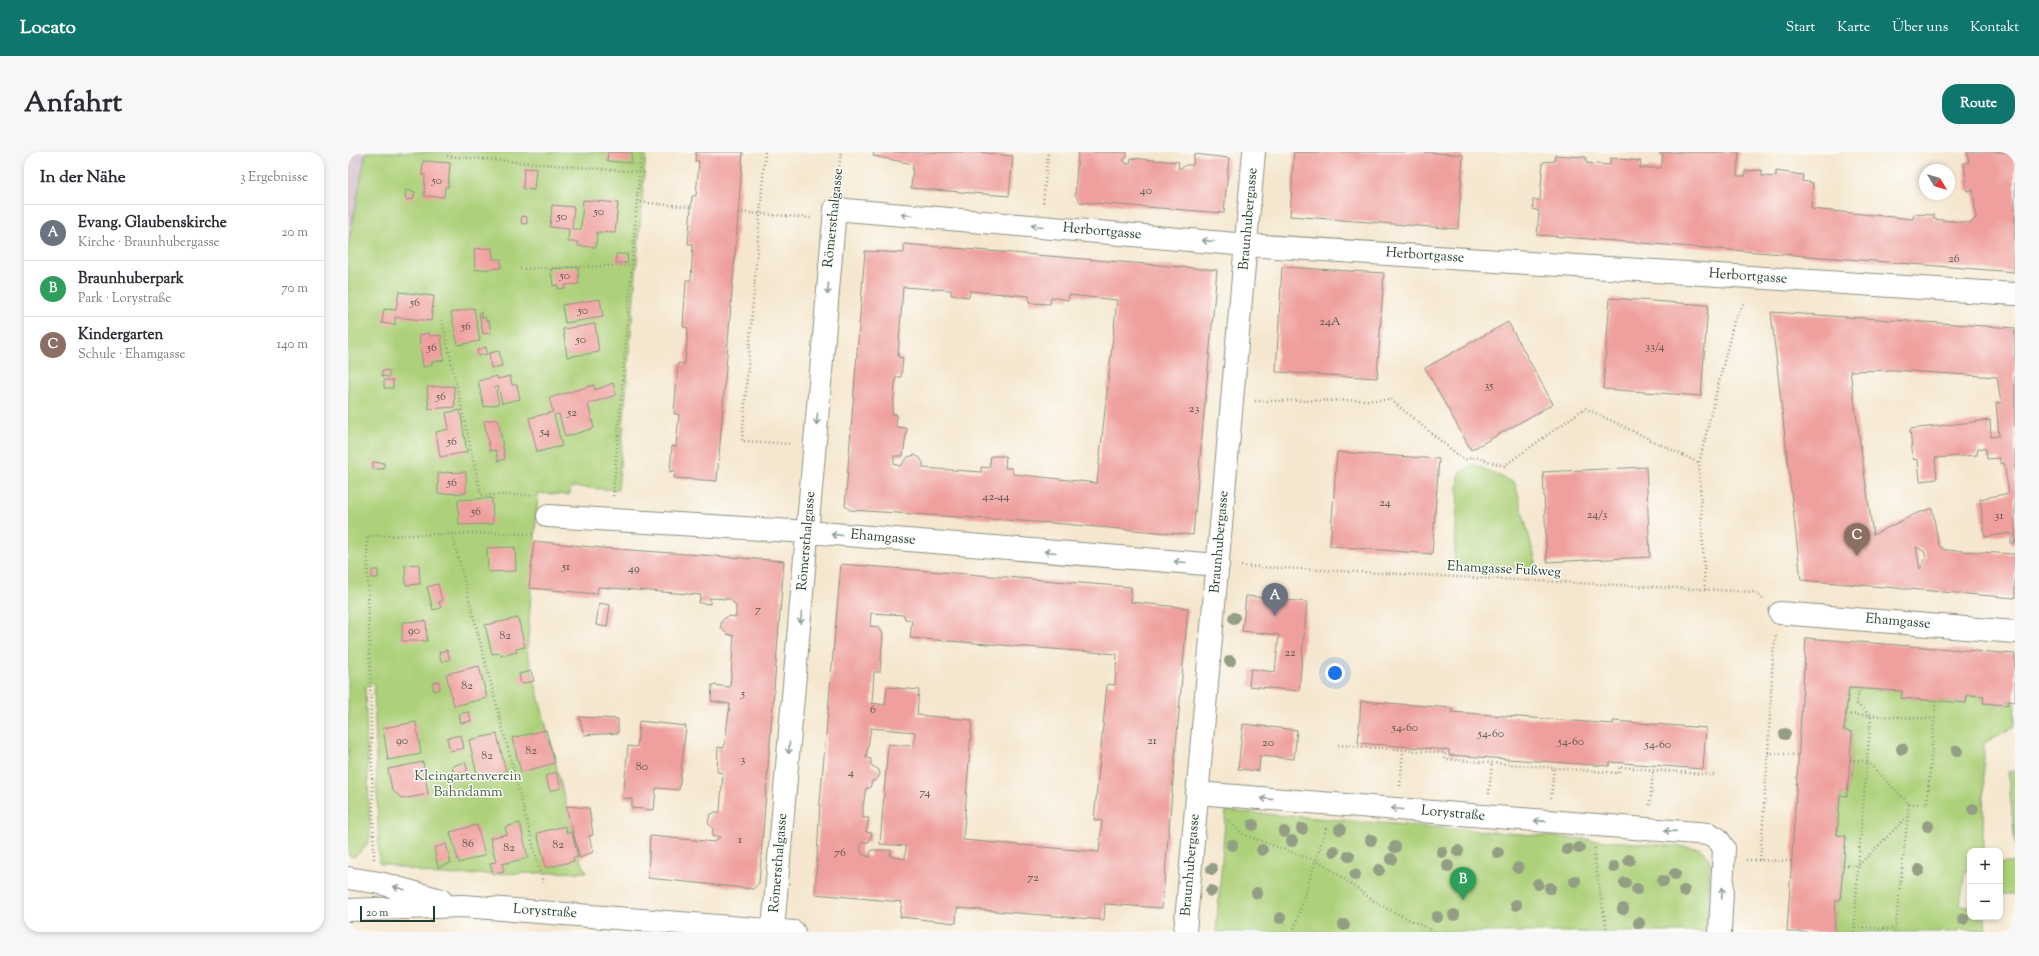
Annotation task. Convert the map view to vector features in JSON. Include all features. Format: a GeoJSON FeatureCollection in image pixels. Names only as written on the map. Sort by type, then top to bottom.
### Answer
{"type":"FeatureCollection","features":[{"type":"Feature","properties":{"kind":"street","name":"Braunhubergasse"},"geometry":{"type":"LineString","coordinates":[[1185,932],[1247,245],[1254,152]]}},
{"type":"Feature","properties":{"kind":"street","name":"Herbortgasse"},"geometry":{"type":"LineString","coordinates":[[826,214],[1040,227],[1247,245],[2015,294]]}},
{"type":"Feature","properties":{"kind":"street","name":"Römersthalgasse"},"geometry":{"type":"LineString","coordinates":[[784,931],[826,214]]}},
{"type":"Feature","properties":{"kind":"street","name":"Ehamgasse"},"geometry":{"type":"LineString","coordinates":[[548,516],[808,532],[1218,565]]}},
{"type":"Feature","properties":{"kind":"street","name":"Ehamgasse"},"geometry":{"type":"LineString","coordinates":[[1780,613],[2015,632]]}},
{"type":"Feature","properties":{"kind":"street","name":"Lorystraße"},"geometry":{"type":"LineString","coordinates":[[1197,793],[1709,834],[1717,838],[1724,848],[1723,860]]}},
{"type":"Feature","properties":{"kind":"street"},"geometry":{"type":"LineString","coordinates":[[1720,932],[1723,860]]}},
{"type":"Feature","properties":{"kind":"street","name":"Lorystraße"},"geometry":{"type":"LineString","coordinates":[[348,878],[380,883],[463,906]]}},
{"type":"Feature","properties":{"kind":"street","name":"Lorystraße"},"geometry":{"type":"LineString","coordinates":[[348,910],[463,906],[784,931]]}},
{"type":"Feature","properties":{"kind":"path"},"geometry":{"type":"LineString","coordinates":[[613,496],[641,152]]}},
{"type":"Feature","properties":{"kind":"path"},"geometry":{"type":"LineString","coordinates":[[765,152],[742,441],[798,445]]}},
{"type":"Feature","properties":{"kind":"path","name":"Römersthalgasse"},"geometry":{"type":"LineString","coordinates":[[738,212],[760,214],[826,214],[841,152]]}},
{"type":"Feature","properties":{"kind":"path"},"geometry":{"type":"LineString","coordinates":[[1040,227],[1048,152]]}},
{"type":"Feature","properties":{"kind":"path"},"geometry":{"type":"LineString","coordinates":[[447,156],[639,172]]}},
{"type":"Feature","properties":{"kind":"path"},"geometry":{"type":"LineString","coordinates":[[637,202],[691,207]]}},
{"type":"Feature","properties":{"kind":"path"},"geometry":{"type":"LineString","coordinates":[[520,269],[632,265]]}},
{"type":"Feature","properties":{"kind":"path"},"geometry":{"type":"LineString","coordinates":[[1705,590],[1700,463],[1734,321],[1758,278]]}},
{"type":"Feature","properties":{"kind":"path"},"geometry":{"type":"LineString","coordinates":[[442,320],[481,495],[539,496],[548,516]]}},
{"type":"Feature","properties":{"kind":"path"},"geometry":{"type":"LineString","coordinates":[[1233,402],[1391,400],[1464,460],[1475,456],[1504,466],[1585,408],[1700,463]]}},
{"type":"Feature","properties":{"kind":"path"},"geometry":{"type":"LineString","coordinates":[[373,836],[366,536],[494,533],[534,534]]}},
{"type":"Feature","properties":{"kind":"path"},"geometry":{"type":"LineString","coordinates":[[452,534],[543,883]]}},
{"type":"Feature","properties":{"kind":"path","name":"Ehamgasse Fußweg"},"geometry":{"type":"LineString","coordinates":[[1218,565],[1756,592],[1780,613]]}},
{"type":"Feature","properties":{"kind":"path"},"geometry":{"type":"LineString","coordinates":[[1760,860],[1768,753],[1773,654]]}},
{"type":"Feature","properties":{"kind":"path"},"geometry":{"type":"LineString","coordinates":[[1859,689],[1857,704],[1871,716]]}},
{"type":"Feature","properties":{"kind":"path"},"geometry":{"type":"LineString","coordinates":[[1909,804],[1927,804],[1936,700]]}},
{"type":"Feature","properties":{"kind":"path"},"geometry":{"type":"LineString","coordinates":[[1846,714],[1934,719]]}},
{"type":"Feature","properties":{"kind":"path"},"geometry":{"type":"LineString","coordinates":[[1854,932],[1871,716]]}},
{"type":"Feature","properties":{"kind":"path"},"geometry":{"type":"LineString","coordinates":[[1338,745],[1445,753],[1445,759],[1619,773],[1619,767],[1714,775]]}},
{"type":"Feature","properties":{"kind":"path"},"geometry":{"type":"LineString","coordinates":[[1398,809],[1403,750]]}},
{"type":"Feature","properties":{"kind":"path"},"geometry":{"type":"LineString","coordinates":[[1768,753],[1798,755]]}},
{"type":"Feature","properties":{"kind":"path"},"geometry":{"type":"LineString","coordinates":[[1850,760],[1867,761],[1909,804],[1895,930],[1854,927]]}},
{"type":"Feature","properties":{"kind":"path"},"geometry":{"type":"LineString","coordinates":[[1488,816],[1492,762]]}},
{"type":"Feature","properties":{"kind":"path"},"geometry":{"type":"LineString","coordinates":[[1548,821],[1554,767]]}},
{"type":"Feature","properties":{"kind":"path"},"geometry":{"type":"LineString","coordinates":[[1649,829],[1653,770]]}},
{"type":"Feature","properties":{"kind":"path"},"geometry":{"type":"LineString","coordinates":[[1293,932],[1316,861],[1332,804]]}},
{"type":"Feature","properties":{"kind":"path"},"geometry":{"type":"LineString","coordinates":[[1843,865],[1858,866],[1909,814]]}},
{"type":"Feature","properties":{"kind":"path"},"geometry":{"type":"LineString","coordinates":[[1227,819],[1244,835],[1322,863],[1378,904],[1435,932]]}},
{"type":"Feature","properties":{"kind":"path"},"geometry":{"type":"LineString","coordinates":[[1598,825],[1594,856],[1607,932]]}},
{"type":"Feature","properties":{"kind":"path"},"geometry":{"type":"LineString","coordinates":[[1723,860],[1792,861]]}},
{"type":"Feature","properties":{"kind":"shaded area"},"geometry":{"type":"Polygon","coordinates":[[[348,152],[366,152],[348,247],[348,152]]]}},
{"type":"Feature","properties":{"kind":"green space","name":"Kleingartenverein Bahndamm"},"geometry":{"type":"Polygon","coordinates":[[[366,152],[646,152],[618,490],[572,487],[568,495],[538,493],[527,651],[580,859],[587,872],[438,875],[379,863],[374,684],[365,687],[370,837],[369,841],[359,853],[353,857],[348,855],[348,247],[366,152]]]}},
{"type":"Feature","properties":{"kind":"green space"},"geometry":{"type":"Polygon","coordinates":[[[1473,464],[1515,483],[1538,570],[1454,565],[1459,473],[1473,464]]]}},
{"type":"Feature","properties":{"kind":"green space"},"geometry":{"type":"Polygon","coordinates":[[[1849,688],[1902,691],[1902,698],[1966,703],[1967,695],[1984,696],[1983,703],[2008,705],[2008,701],[2015,702],[2015,726],[1984,743],[1983,848],[1967,848],[1967,871],[1965,871],[1960,905],[1967,906],[1967,920],[1985,920],[1986,931],[1959,929],[1958,932],[1834,932],[1836,900],[1840,900],[1846,836],[1837,835],[1840,795],[1847,796],[1852,733],[1844,730],[1849,688]]]}},
{"type":"Feature","properties":{"kind":"green space"},"geometry":{"type":"Polygon","coordinates":[[[2015,771],[2015,846],[2008,772],[2015,771]]]}},
{"type":"Feature","properties":{"kind":"green space"},"geometry":{"type":"Polygon","coordinates":[[[1226,811],[1699,848],[1708,856],[1710,862],[1706,932],[1216,932],[1226,811]]]}},
{"type":"Feature","properties":{"kind":"green space"},"geometry":{"type":"Polygon","coordinates":[[[2003,863],[2015,863],[2015,894],[2003,894],[2003,863]]]}},
{"type":"Feature","properties":{"kind":"building"},"geometry":{"type":"Polygon","coordinates":[[[608,152],[632,152],[631,163],[607,161],[608,152]]]}},
{"type":"Feature","properties":{"kind":"building"},"geometry":{"type":"Polygon","coordinates":[[[696,152],[743,152],[717,481],[674,478],[675,470],[670,472],[672,446],[676,447],[679,414],[674,414],[678,363],[685,364],[688,328],[683,327],[686,280],[691,280],[693,244],[688,244],[692,196],[696,196],[699,161],[695,161],[696,152]]]}},
{"type":"Feature","properties":{"kind":"building"},"geometry":{"type":"Polygon","coordinates":[[[874,152],[976,152],[1013,156],[1009,196],[911,188],[913,164],[873,156],[874,152]]]}},
{"type":"Feature","properties":{"kind":"building"},"geometry":{"type":"Polygon","coordinates":[[[1078,152],[1127,152],[1127,157],[1123,160],[1127,164],[1130,164],[1131,158],[1179,162],[1178,168],[1186,165],[1193,165],[1194,154],[1229,158],[1224,213],[1080,202],[1075,195],[1078,152]]]}},
{"type":"Feature","properties":{"kind":"building"},"geometry":{"type":"Polygon","coordinates":[[[1294,152],[1428,152],[1463,155],[1458,229],[1290,216],[1294,152]]]}},
{"type":"Feature","properties":{"kind":"building"},"geometry":{"type":"Polygon","coordinates":[[[1660,152],[1739,152],[1737,176],[1745,176],[1745,171],[1762,170],[1762,176],[1776,177],[1776,171],[1803,175],[1802,181],[1813,183],[1811,209],[1913,219],[1914,214],[1934,215],[1934,219],[1970,223],[1976,218],[1973,190],[1967,191],[1964,163],[1969,162],[1967,152],[2013,152],[2015,168],[2015,272],[1537,235],[1539,211],[1533,209],[1533,200],[1540,200],[1543,162],[1555,161],[1555,155],[1586,157],[1586,163],[1610,165],[1610,158],[1641,161],[1640,168],[1661,168],[1663,154],[1660,155],[1660,152]]]}},
{"type":"Feature","properties":{"kind":"building"},"geometry":{"type":"Polygon","coordinates":[[[423,161],[450,163],[448,187],[445,187],[444,197],[424,196],[425,175],[422,175],[423,161]]]}},
{"type":"Feature","properties":{"kind":"building"},"geometry":{"type":"Polygon","coordinates":[[[524,168],[536,169],[534,190],[523,189],[524,168]]]}},
{"type":"Feature","properties":{"kind":"building"},"geometry":{"type":"Polygon","coordinates":[[[406,190],[415,192],[413,200],[405,199],[406,190]]]}},
{"type":"Feature","properties":{"kind":"building"},"geometry":{"type":"Polygon","coordinates":[[[583,200],[618,203],[615,233],[597,232],[596,247],[578,246],[578,242],[568,242],[569,229],[550,227],[552,205],[574,207],[572,229],[581,229],[583,200]]]}},
{"type":"Feature","properties":{"kind":"building"},"geometry":{"type":"Polygon","coordinates":[[[522,216],[527,217],[527,224],[521,223],[522,216]]]}},
{"type":"Feature","properties":{"kind":"building"},"geometry":{"type":"Polygon","coordinates":[[[904,244],[1217,270],[1193,535],[1051,523],[850,510],[845,506],[865,251],[904,253],[904,244]],[[903,287],[898,357],[903,358],[901,377],[896,377],[892,414],[897,415],[896,427],[907,428],[903,456],[894,456],[894,464],[900,466],[908,457],[915,455],[920,458],[923,463],[923,468],[981,472],[981,467],[989,468],[991,456],[1006,456],[1005,468],[1012,468],[1013,474],[1097,483],[1117,300],[1069,295],[1068,300],[1051,297],[1050,304],[1029,303],[1029,296],[970,291],[969,297],[951,295],[951,290],[903,287]]]}},
{"type":"Feature","properties":{"kind":"building"},"geometry":{"type":"Polygon","coordinates":[[[492,248],[493,259],[501,259],[501,268],[475,270],[474,249],[492,248]]]}},
{"type":"Feature","properties":{"kind":"building"},"geometry":{"type":"Polygon","coordinates":[[[616,254],[627,254],[628,263],[616,263],[616,254]]]}},
{"type":"Feature","properties":{"kind":"building"},"geometry":{"type":"Polygon","coordinates":[[[578,267],[579,284],[565,285],[566,288],[558,289],[558,285],[553,286],[551,269],[578,267]]]}},
{"type":"Feature","properties":{"kind":"building"},"geometry":{"type":"Polygon","coordinates":[[[1282,267],[1384,273],[1377,378],[1276,372],[1282,267]]]}},
{"type":"Feature","properties":{"kind":"building"},"geometry":{"type":"Polygon","coordinates":[[[399,292],[434,296],[431,321],[395,317],[395,325],[382,323],[384,309],[396,310],[399,292]]]}},
{"type":"Feature","properties":{"kind":"building"},"geometry":{"type":"Polygon","coordinates":[[[1610,298],[1708,305],[1701,396],[1603,389],[1610,298]]]}},
{"type":"Feature","properties":{"kind":"building"},"geometry":{"type":"Polygon","coordinates":[[[600,299],[603,317],[565,323],[562,305],[600,299]]]}},
{"type":"Feature","properties":{"kind":"building"},"geometry":{"type":"Polygon","coordinates":[[[474,308],[480,341],[458,345],[451,313],[474,308]]]}},
{"type":"Feature","properties":{"kind":"building"},"geometry":{"type":"Polygon","coordinates":[[[481,312],[482,318],[485,317],[486,321],[489,321],[491,333],[483,334],[479,313],[481,312]]]}},
{"type":"Feature","properties":{"kind":"building"},"geometry":{"type":"Polygon","coordinates":[[[1771,312],[2015,328],[2015,543],[2011,544],[2011,533],[1985,537],[1980,499],[2009,493],[2004,463],[2000,464],[2000,458],[1987,459],[1986,449],[1978,448],[1977,455],[1935,458],[1937,479],[1920,481],[1918,460],[1913,459],[1910,429],[1990,420],[1991,437],[1999,436],[1996,403],[2001,403],[1997,377],[1893,370],[1850,371],[1873,535],[1913,515],[1932,508],[1939,546],[1945,550],[2015,554],[2015,598],[1801,580],[1771,312]],[[1916,547],[1920,569],[1926,558],[1924,551],[1916,547]]]}},
{"type":"Feature","properties":{"kind":"building"},"geometry":{"type":"Polygon","coordinates":[[[1508,322],[1553,404],[1471,450],[1425,368],[1508,322]]]}},
{"type":"Feature","properties":{"kind":"building"},"geometry":{"type":"Polygon","coordinates":[[[595,324],[599,352],[567,357],[563,329],[595,324]]]}},
{"type":"Feature","properties":{"kind":"building"},"geometry":{"type":"Polygon","coordinates":[[[429,333],[430,336],[441,335],[444,360],[432,362],[432,365],[423,367],[419,335],[429,333]]]}},
{"type":"Feature","properties":{"kind":"building"},"geometry":{"type":"Polygon","coordinates":[[[486,347],[487,354],[478,356],[477,350],[486,347]]]}},
{"type":"Feature","properties":{"kind":"building"},"geometry":{"type":"Polygon","coordinates":[[[499,351],[502,366],[491,368],[489,353],[499,351]]]}},
{"type":"Feature","properties":{"kind":"building"},"geometry":{"type":"Polygon","coordinates":[[[382,370],[390,371],[389,377],[382,376],[382,370]]]}},
{"type":"Feature","properties":{"kind":"building"},"geometry":{"type":"Polygon","coordinates":[[[497,376],[498,379],[510,376],[512,385],[517,385],[520,399],[502,403],[498,386],[495,387],[499,404],[484,407],[478,381],[497,376]]]}},
{"type":"Feature","properties":{"kind":"building"},"geometry":{"type":"Polygon","coordinates":[[[384,380],[393,380],[393,388],[384,388],[384,380]]]}},
{"type":"Feature","properties":{"kind":"building"},"geometry":{"type":"Polygon","coordinates":[[[613,383],[616,395],[588,404],[594,428],[565,437],[559,414],[554,415],[562,446],[537,452],[529,418],[553,412],[549,398],[594,385],[595,390],[613,383]]]}},
{"type":"Feature","properties":{"kind":"building"},"geometry":{"type":"Polygon","coordinates":[[[454,386],[455,407],[429,409],[427,387],[454,386]]]}},
{"type":"Feature","properties":{"kind":"building"},"geometry":{"type":"Polygon","coordinates":[[[460,410],[467,452],[440,457],[436,432],[449,429],[446,413],[460,410]]]}},
{"type":"Feature","properties":{"kind":"building"},"geometry":{"type":"Polygon","coordinates":[[[498,419],[505,459],[498,461],[496,450],[490,451],[484,421],[498,419]]]}},
{"type":"Feature","properties":{"kind":"building"},"geometry":{"type":"Polygon","coordinates":[[[1337,452],[1439,459],[1432,554],[1330,546],[1337,452]]]}},
{"type":"Feature","properties":{"kind":"building"},"geometry":{"type":"Polygon","coordinates":[[[373,462],[384,463],[384,469],[373,469],[373,462]]]}},
{"type":"Feature","properties":{"kind":"building"},"geometry":{"type":"Polygon","coordinates":[[[1646,467],[1650,557],[1547,562],[1543,472],[1646,467]]]}},
{"type":"Feature","properties":{"kind":"building"},"geometry":{"type":"Polygon","coordinates":[[[466,472],[466,493],[438,494],[438,473],[466,472]]]}},
{"type":"Feature","properties":{"kind":"building"},"geometry":{"type":"Polygon","coordinates":[[[492,498],[493,524],[459,525],[458,500],[492,498]]]}},
{"type":"Feature","properties":{"kind":"building"},"geometry":{"type":"Polygon","coordinates":[[[534,541],[602,548],[784,561],[759,883],[753,889],[648,878],[650,836],[715,842],[720,837],[712,836],[713,829],[708,823],[710,815],[715,812],[720,812],[723,773],[717,772],[718,747],[724,748],[730,704],[711,701],[712,685],[730,687],[734,636],[727,634],[721,628],[721,622],[727,616],[736,617],[736,605],[730,599],[710,598],[710,604],[699,603],[701,595],[598,587],[597,594],[529,588],[534,541]]]}},
{"type":"Feature","properties":{"kind":"building"},"geometry":{"type":"Polygon","coordinates":[[[515,547],[516,571],[488,572],[487,548],[515,547]]]}},
{"type":"Feature","properties":{"kind":"building"},"geometry":{"type":"Polygon","coordinates":[[[419,564],[420,584],[406,585],[405,565],[419,564]]]}},
{"type":"Feature","properties":{"kind":"building"},"geometry":{"type":"Polygon","coordinates":[[[841,564],[1131,587],[1131,602],[1188,608],[1162,908],[1105,904],[1104,920],[957,908],[956,923],[900,917],[902,902],[815,894],[820,802],[841,564]],[[871,613],[870,626],[879,627],[883,634],[880,672],[874,672],[872,703],[885,705],[887,687],[919,690],[917,715],[972,720],[963,840],[1099,852],[1102,821],[1094,820],[1107,684],[1115,685],[1117,654],[910,638],[912,620],[905,619],[904,615],[871,613]],[[871,728],[866,758],[871,759],[871,765],[879,770],[880,775],[876,780],[872,781],[870,788],[866,788],[863,818],[869,818],[866,832],[872,833],[869,842],[862,842],[860,849],[863,855],[870,857],[871,850],[891,850],[890,856],[905,859],[906,846],[880,844],[888,744],[914,746],[915,732],[871,728]]]}},
{"type":"Feature","properties":{"kind":"building"},"geometry":{"type":"Polygon","coordinates":[[[372,570],[378,570],[378,578],[372,578],[372,570]]]}},
{"type":"Feature","properties":{"kind":"building"},"geometry":{"type":"Polygon","coordinates":[[[438,584],[442,601],[439,602],[441,608],[433,610],[427,587],[438,584]]]}},
{"type":"Feature","properties":{"kind":"building"},"geometry":{"type":"Polygon","coordinates":[[[1246,596],[1307,602],[1299,691],[1249,686],[1251,669],[1275,672],[1279,635],[1242,631],[1246,596]]]}},
{"type":"Feature","properties":{"kind":"building"},"geometry":{"type":"Polygon","coordinates":[[[599,603],[610,605],[607,627],[596,625],[599,603]]]}},
{"type":"Feature","properties":{"kind":"building"},"geometry":{"type":"Polygon","coordinates":[[[518,618],[525,647],[516,649],[517,652],[501,656],[500,653],[492,654],[485,625],[518,618]]]}},
{"type":"Feature","properties":{"kind":"building"},"geometry":{"type":"Polygon","coordinates":[[[426,621],[427,641],[402,641],[402,622],[426,621]]]}},
{"type":"Feature","properties":{"kind":"building"},"geometry":{"type":"Polygon","coordinates":[[[1806,638],[2015,654],[2015,702],[2008,701],[2008,705],[1983,703],[1984,696],[1967,695],[1966,703],[1901,698],[1902,691],[1849,688],[1844,730],[1852,732],[1847,796],[1840,795],[1837,835],[1846,836],[1840,900],[1836,900],[1834,932],[1787,932],[1806,638]]]}},
{"type":"Feature","properties":{"kind":"building"},"geometry":{"type":"Polygon","coordinates":[[[447,650],[450,659],[441,662],[439,652],[447,650]]]}},
{"type":"Feature","properties":{"kind":"building"},"geometry":{"type":"Polygon","coordinates":[[[479,666],[487,698],[454,706],[446,674],[479,666]]]}},
{"type":"Feature","properties":{"kind":"building"},"geometry":{"type":"Polygon","coordinates":[[[531,671],[534,681],[521,684],[519,674],[531,671]]]}},
{"type":"Feature","properties":{"kind":"building"},"geometry":{"type":"Polygon","coordinates":[[[439,681],[440,689],[434,691],[432,683],[439,681]]]}},
{"type":"Feature","properties":{"kind":"building"},"geometry":{"type":"Polygon","coordinates":[[[1361,701],[1452,708],[1452,712],[1613,724],[1613,721],[1706,728],[1703,769],[1610,762],[1609,766],[1449,755],[1449,750],[1358,743],[1361,701]]]}},
{"type":"Feature","properties":{"kind":"building"},"geometry":{"type":"Polygon","coordinates":[[[469,712],[471,721],[461,723],[459,714],[469,712]]]}},
{"type":"Feature","properties":{"kind":"building"},"geometry":{"type":"Polygon","coordinates":[[[579,717],[618,719],[618,733],[584,735],[579,717]]]}},
{"type":"Feature","properties":{"kind":"building"},"geometry":{"type":"Polygon","coordinates":[[[639,721],[686,726],[679,790],[656,788],[654,810],[632,808],[632,799],[623,798],[628,746],[637,747],[639,721]]]}},
{"type":"Feature","properties":{"kind":"building"},"geometry":{"type":"Polygon","coordinates":[[[416,722],[421,754],[388,760],[383,728],[416,722]]]}},
{"type":"Feature","properties":{"kind":"building"},"geometry":{"type":"Polygon","coordinates":[[[1243,724],[1297,730],[1294,759],[1260,756],[1259,771],[1238,769],[1243,724]]]}},
{"type":"Feature","properties":{"kind":"building"},"geometry":{"type":"Polygon","coordinates":[[[546,730],[555,763],[521,772],[512,738],[546,730]]]}},
{"type":"Feature","properties":{"kind":"building"},"geometry":{"type":"Polygon","coordinates":[[[497,734],[506,772],[478,779],[469,740],[497,734]]]}},
{"type":"Feature","properties":{"kind":"building"},"geometry":{"type":"Polygon","coordinates":[[[461,735],[464,748],[450,751],[447,738],[461,735]]]}},
{"type":"Feature","properties":{"kind":"building"},"geometry":{"type":"Polygon","coordinates":[[[423,762],[428,794],[403,799],[392,790],[388,769],[423,762]]]}},
{"type":"Feature","properties":{"kind":"building"},"geometry":{"type":"Polygon","coordinates":[[[465,762],[468,772],[454,776],[452,766],[465,762]]]}},
{"type":"Feature","properties":{"kind":"building"},"geometry":{"type":"Polygon","coordinates":[[[556,772],[561,788],[550,791],[545,776],[556,772]]]}},
{"type":"Feature","properties":{"kind":"building"},"geometry":{"type":"Polygon","coordinates":[[[566,806],[589,808],[593,835],[589,836],[593,852],[580,858],[566,806]]]}},
{"type":"Feature","properties":{"kind":"building"},"geometry":{"type":"Polygon","coordinates":[[[520,823],[528,858],[502,864],[504,872],[493,874],[490,863],[496,862],[490,838],[507,834],[505,827],[520,823]]]}},
{"type":"Feature","properties":{"kind":"building"},"geometry":{"type":"Polygon","coordinates":[[[477,825],[485,855],[459,863],[450,832],[477,825]]]}},
{"type":"Feature","properties":{"kind":"building"},"geometry":{"type":"Polygon","coordinates":[[[565,826],[567,833],[572,832],[578,857],[573,858],[574,861],[546,868],[537,833],[565,826]]]}},
{"type":"Feature","properties":{"kind":"building"},"geometry":{"type":"Polygon","coordinates":[[[446,844],[451,863],[438,867],[434,848],[446,844]]]}},
{"type":"Feature","properties":{"kind":"place","name":"Kindergarten"},"geometry":{"type":"Point","coordinates":[1857,556]}},
{"type":"Feature","properties":{"kind":"place","name":"Evang. Glaubenskirche"},"geometry":{"type":"Point","coordinates":[1275,616]}},
{"type":"Feature","properties":{"kind":"place","name":"Braunhuberpark"},"geometry":{"type":"Point","coordinates":[1463,900]}}]}
